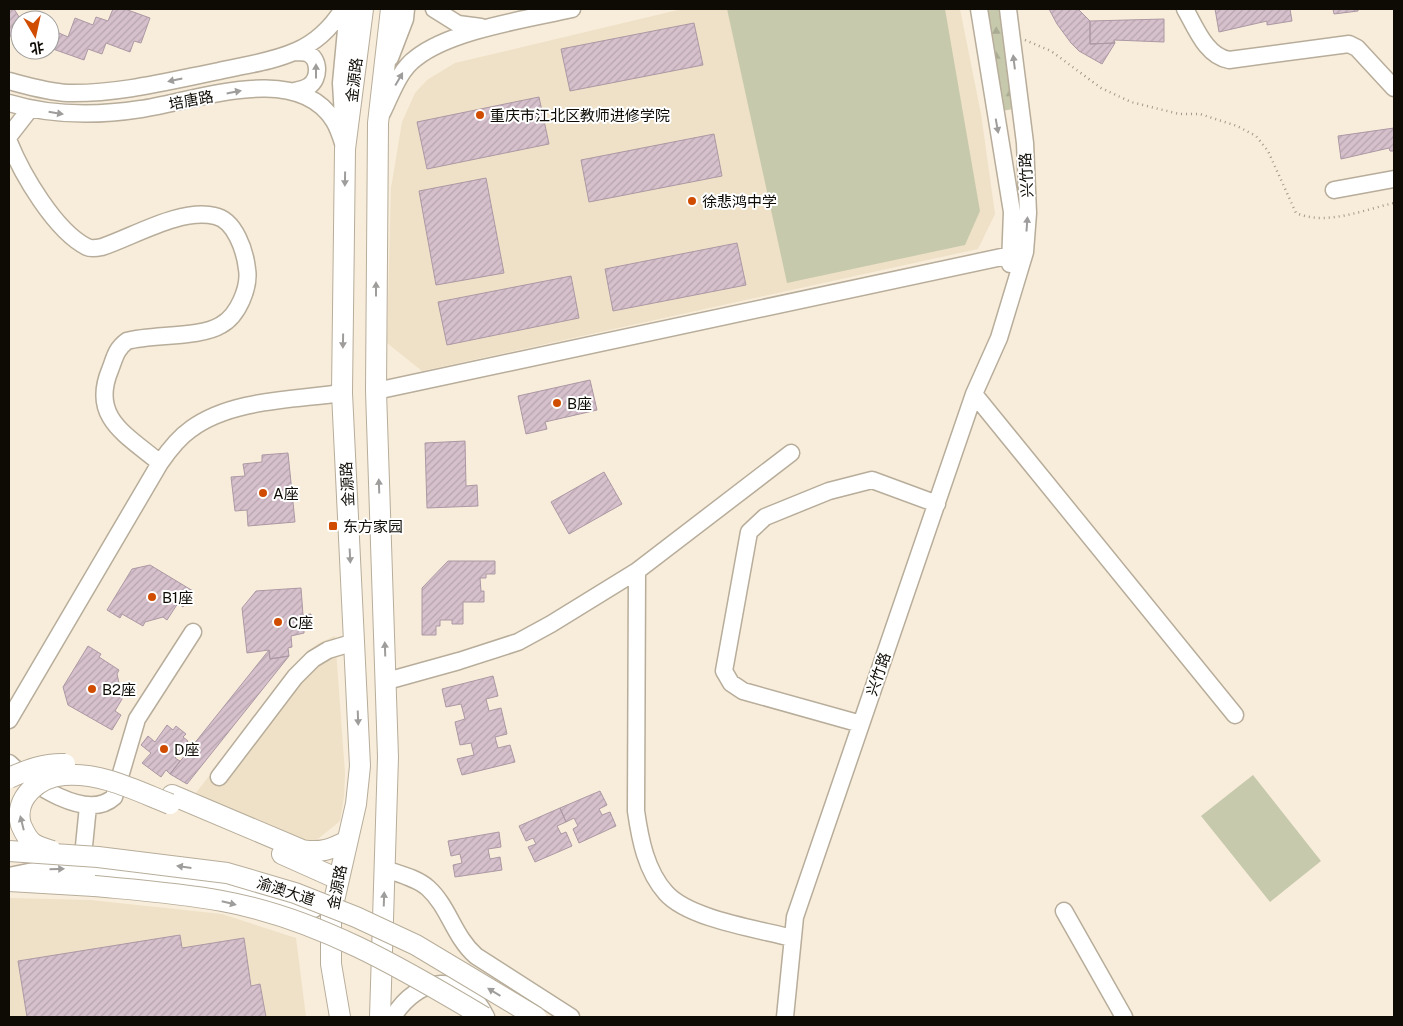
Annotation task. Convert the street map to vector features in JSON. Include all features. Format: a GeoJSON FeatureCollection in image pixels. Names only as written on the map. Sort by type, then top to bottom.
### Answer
{"type":"FeatureCollection","features":[{"type":"Feature","properties":{"kind":"main road","name":"金源路"},"geometry":{"type":"LineString","coordinates":[[340,1017],[332,964],[331,914],[356,804],[360,766],[342,393],[345,149],[363,9]]}},
{"type":"Feature","properties":{"kind":"main road","name":"金源路"},"geometry":{"type":"LineString","coordinates":[[380,1017],[388,757],[376,391],[378,123],[391,9]]}},
{"type":"Feature","properties":{"kind":"main road"},"geometry":{"type":"LineString","coordinates":[[359,743],[364,760],[371,768],[383,766],[388,757]]}},
{"type":"Feature","properties":{"kind":"main road"},"geometry":{"type":"LineString","coordinates":[[9,778],[29,769],[55,764],[84,765],[116,772],[338,879]]}},
{"type":"Feature","properties":{"kind":"main road"},"geometry":{"type":"LineString","coordinates":[[56,853],[34,844],[27,837],[20,819],[20,807],[25,796],[33,787],[48,778],[64,775],[84,776],[117,782],[171,800],[302,850],[317,852],[330,850],[347,841]]}},
{"type":"Feature","properties":{"kind":"main road","name":"渝澳大道"},"geometry":{"type":"LineString","coordinates":[[9,851],[56,853],[227,873],[295,892],[356,917],[416,945],[536,1017]]}},
{"type":"Feature","properties":{"kind":"main road","name":"渝澳大道"},"geometry":{"type":"LineString","coordinates":[[9,881],[159,892],[223,901],[285,918],[345,942],[405,970],[485,1017]]}},
{"type":"Feature","properties":{"kind":"street","name":"培唐路"},"geometry":{"type":"LineString","coordinates":[[9,81],[30,87],[67,93],[106,91],[135,88],[248,64],[295,52],[324,34],[343,9]]}},
{"type":"Feature","properties":{"kind":"street"},"geometry":{"type":"LineString","coordinates":[[345,149],[341,83],[348,9]]}},
{"type":"Feature","properties":{"kind":"street"},"geometry":{"type":"LineString","coordinates":[[383,76],[405,19],[406,9]]}},
{"type":"Feature","properties":{"kind":"street"},"geometry":{"type":"LineString","coordinates":[[434,9],[458,24],[486,28]]}},
{"type":"Feature","properties":{"kind":"street"},"geometry":{"type":"LineString","coordinates":[[378,123],[400,76],[414,58],[433,47],[486,28],[572,9]]}},
{"type":"Feature","properties":{"kind":"street","name":"兴竹路"},"geometry":{"type":"LineString","coordinates":[[979,9],[1018,253]]}},
{"type":"Feature","properties":{"kind":"street","name":"兴竹路"},"geometry":{"type":"LineString","coordinates":[[785,1017],[795,917],[974,394],[999,338],[1028,213],[1025,144],[1008,9]]}},
{"type":"Feature","properties":{"kind":"street"},"geometry":{"type":"LineString","coordinates":[[1185,9],[1211,53],[1220,58],[1229,60],[1349,44],[1357,48],[1394,88]]}},
{"type":"Feature","properties":{"kind":"street"},"geometry":{"type":"LineString","coordinates":[[294,91],[309,87],[316,79],[318,70],[315,60],[307,54],[295,52]]}},
{"type":"Feature","properties":{"kind":"street","name":"培唐路"},"geometry":{"type":"LineString","coordinates":[[9,103],[30,109],[66,114],[104,113],[140,109],[248,89],[272,88],[294,91],[326,110],[335,121],[345,149]]}},
{"type":"Feature","properties":{"kind":"street"},"geometry":{"type":"LineString","coordinates":[[9,136],[11,136],[30,109]]}},
{"type":"Feature","properties":{"kind":"street"},"geometry":{"type":"LineString","coordinates":[[9,142],[19,166],[34,192],[72,237],[89,248],[102,247],[180,217],[216,216],[230,226],[236,234],[248,270],[243,295],[238,308],[222,325],[204,331],[127,341],[118,348],[103,386],[103,400],[107,413],[120,430],[160,463]]}},
{"type":"Feature","properties":{"kind":"street"},"geometry":{"type":"LineString","coordinates":[[1334,190],[1394,179]]}},
{"type":"Feature","properties":{"kind":"street"},"geometry":{"type":"LineString","coordinates":[[376,391],[1018,253]]}},
{"type":"Feature","properties":{"kind":"street"},"geometry":{"type":"LineString","coordinates":[[9,720],[160,463],[174,443],[192,428],[224,412],[262,403],[342,393]]}},
{"type":"Feature","properties":{"kind":"street"},"geometry":{"type":"LineString","coordinates":[[974,394],[1235,715]]}},
{"type":"Feature","properties":{"kind":"street"},"geometry":{"type":"LineString","coordinates":[[387,681],[459,662],[518,642],[637,571],[791,454]]}},
{"type":"Feature","properties":{"kind":"street"},"geometry":{"type":"LineString","coordinates":[[861,724],[743,691],[731,683],[724,671],[749,532],[765,517],[829,490],[872,480],[936,504]]}},
{"type":"Feature","properties":{"kind":"street"},"geometry":{"type":"LineString","coordinates":[[637,571],[636,811],[641,844],[649,865],[666,893],[691,912],[792,938]]}},
{"type":"Feature","properties":{"kind":"street"},"geometry":{"type":"LineString","coordinates":[[9,763],[50,793],[88,806],[108,802],[114,797],[137,719],[193,632]]}},
{"type":"Feature","properties":{"kind":"street"},"geometry":{"type":"LineString","coordinates":[[219,777],[295,677],[313,659],[328,650],[355,642]]}},
{"type":"Feature","properties":{"kind":"street"},"geometry":{"type":"LineString","coordinates":[[81,869],[88,806]]}},
{"type":"Feature","properties":{"kind":"street"},"geometry":{"type":"LineString","coordinates":[[9,876],[43,869],[81,869],[246,890],[331,914]]}},
{"type":"Feature","properties":{"kind":"street"},"geometry":{"type":"LineString","coordinates":[[385,869],[416,880],[428,888],[440,902],[464,945],[476,956],[571,1017]]}},
{"type":"Feature","properties":{"kind":"street"},"geometry":{"type":"LineString","coordinates":[[1064,911],[1124,1017]]}},
{"type":"Feature","properties":{"kind":"street"},"geometry":{"type":"LineString","coordinates":[[393,1017],[408,999],[422,987],[443,982],[459,988],[472,997],[485,1017]]}},
{"type":"Feature","properties":{"kind":"path"},"geometry":{"type":"LineString","coordinates":[[1011,33],[1051,51],[1101,88],[1130,102],[1179,114],[1200,114],[1238,126],[1256,136],[1268,151],[1296,214],[1307,218],[1326,219],[1394,203]]}},
{"type":"Feature","properties":{"kind":"shaded area","name":"徐悲鸿中学"},"geometry":{"type":"Polygon","coordinates":[[[682,9],[960,9],[981,114],[995,214],[978,249],[422,371],[387,343],[391,188],[402,122],[415,93],[427,80],[455,63],[682,9]]]}},
{"type":"Feature","properties":{"kind":"shaded area"},"geometry":{"type":"Polygon","coordinates":[[[335,636],[345,773],[340,821],[313,843],[195,794],[306,653],[319,643],[335,636]]]}},
{"type":"Feature","properties":{"kind":"shaded area"},"geometry":{"type":"Polygon","coordinates":[[[9,898],[90,900],[222,914],[296,938],[306,1017],[9,1017],[9,898]]]}},
{"type":"Feature","properties":{"kind":"green space"},"geometry":{"type":"Polygon","coordinates":[[[727,9],[945,9],[980,211],[965,245],[787,283],[727,9]]]}},
{"type":"Feature","properties":{"kind":"green space"},"geometry":{"type":"Polygon","coordinates":[[[988,9],[1003,9],[1013,109],[1002,111],[988,9]]]}},
{"type":"Feature","properties":{"kind":"green space"},"geometry":{"type":"Polygon","coordinates":[[[1253,775],[1321,861],[1270,902],[1201,816],[1253,775]]]}},
{"type":"Feature","properties":{"kind":"building"},"geometry":{"type":"Polygon","coordinates":[[[9,9],[14,9],[10,10],[9,37],[9,9]]]}},
{"type":"Feature","properties":{"kind":"building"},"geometry":{"type":"Polygon","coordinates":[[[113,9],[125,9],[150,18],[141,43],[134,41],[130,52],[106,43],[102,54],[88,49],[84,60],[60,51],[60,33],[68,37],[75,18],[93,25],[96,17],[108,21],[113,9]]]}},
{"type":"Feature","properties":{"kind":"building"},"geometry":{"type":"Polygon","coordinates":[[[1049,9],[1078,9],[1090,21],[1090,44],[1115,43],[1102,64],[1079,51],[1071,43],[1049,9]]]}},
{"type":"Feature","properties":{"kind":"building"},"geometry":{"type":"Polygon","coordinates":[[[1215,9],[1290,9],[1292,21],[1267,25],[1267,21],[1219,32],[1215,9]]]}},
{"type":"Feature","properties":{"kind":"building"},"geometry":{"type":"Polygon","coordinates":[[[1333,9],[1358,9],[1358,11],[1334,14],[1333,9]]]}},
{"type":"Feature","properties":{"kind":"building"},"geometry":{"type":"Polygon","coordinates":[[[1164,19],[1164,42],[1114,40],[1115,43],[1090,44],[1090,21],[1164,19]]]}},
{"type":"Feature","properties":{"kind":"building"},"geometry":{"type":"Polygon","coordinates":[[[694,23],[703,65],[570,91],[561,49],[694,23]]]}},
{"type":"Feature","properties":{"kind":"building"},"geometry":{"type":"Polygon","coordinates":[[[539,97],[549,144],[427,169],[417,122],[539,97]]]}},
{"type":"Feature","properties":{"kind":"building"},"geometry":{"type":"Polygon","coordinates":[[[1394,128],[1394,151],[1390,151],[1389,148],[1341,159],[1338,136],[1394,128]]]}},
{"type":"Feature","properties":{"kind":"building"},"geometry":{"type":"Polygon","coordinates":[[[714,134],[722,176],[589,202],[581,160],[714,134]]]}},
{"type":"Feature","properties":{"kind":"building"},"geometry":{"type":"Polygon","coordinates":[[[486,178],[504,273],[436,285],[419,191],[486,178]]]}},
{"type":"Feature","properties":{"kind":"building"},"geometry":{"type":"Polygon","coordinates":[[[737,243],[746,285],[613,311],[605,269],[737,243]]]}},
{"type":"Feature","properties":{"kind":"building"},"geometry":{"type":"Polygon","coordinates":[[[571,276],[579,318],[447,345],[438,302],[571,276]]]}},
{"type":"Feature","properties":{"kind":"building","name":"B座"},"geometry":{"type":"Polygon","coordinates":[[[590,380],[597,410],[545,422],[547,429],[526,434],[518,396],[590,380]]]}},
{"type":"Feature","properties":{"kind":"building"},"geometry":{"type":"Polygon","coordinates":[[[465,441],[466,486],[477,485],[478,506],[427,508],[425,443],[465,441]]]}},
{"type":"Feature","properties":{"kind":"building","name":"A座"},"geometry":{"type":"Polygon","coordinates":[[[288,453],[295,522],[248,526],[247,510],[235,511],[231,477],[245,476],[243,464],[262,462],[262,455],[288,453]]]}},
{"type":"Feature","properties":{"kind":"building"},"geometry":{"type":"Polygon","coordinates":[[[604,472],[622,504],[569,534],[551,502],[604,472]]]}},
{"type":"Feature","properties":{"kind":"building"},"geometry":{"type":"Polygon","coordinates":[[[448,561],[495,561],[495,574],[486,574],[486,578],[480,578],[481,591],[484,591],[484,602],[463,602],[463,624],[452,624],[452,620],[440,620],[440,626],[436,626],[436,635],[422,635],[422,588],[448,561]]]}},
{"type":"Feature","properties":{"kind":"building","name":"B1座"},"geometry":{"type":"Polygon","coordinates":[[[150,565],[193,591],[183,607],[178,603],[167,620],[163,617],[145,622],[143,626],[122,614],[120,618],[107,610],[132,569],[150,565]]]}},
{"type":"Feature","properties":{"kind":"building","name":"C座"},"geometry":{"type":"Polygon","coordinates":[[[301,588],[303,615],[311,614],[312,628],[304,629],[304,633],[291,636],[292,647],[288,648],[289,656],[270,659],[269,650],[247,653],[242,608],[256,591],[301,588]]]}},
{"type":"Feature","properties":{"kind":"building","name":"B2座"},"geometry":{"type":"Polygon","coordinates":[[[88,646],[101,654],[99,657],[119,670],[117,674],[121,692],[125,694],[115,711],[121,715],[112,730],[68,705],[63,687],[88,646]]]}},
{"type":"Feature","properties":{"kind":"building"},"geometry":{"type":"Polygon","coordinates":[[[269,650],[270,659],[289,656],[187,784],[170,774],[269,650]]]}},
{"type":"Feature","properties":{"kind":"building"},"geometry":{"type":"Polygon","coordinates":[[[493,676],[498,696],[486,699],[489,711],[501,708],[507,734],[495,737],[498,748],[510,745],[515,762],[462,775],[457,759],[474,755],[471,743],[460,745],[455,722],[465,719],[461,704],[446,707],[442,689],[493,676]]]}},
{"type":"Feature","properties":{"kind":"building","name":"D座"},"geometry":{"type":"Polygon","coordinates":[[[167,725],[173,730],[176,726],[186,734],[183,737],[188,741],[175,758],[180,761],[170,774],[166,770],[161,777],[142,763],[151,753],[141,745],[148,736],[155,742],[167,725]]]}},
{"type":"Feature","properties":{"kind":"building"},"geometry":{"type":"Polygon","coordinates":[[[600,791],[607,805],[599,809],[602,815],[610,812],[616,826],[579,843],[573,829],[578,826],[574,818],[566,822],[560,808],[600,791]]]}},
{"type":"Feature","properties":{"kind":"building"},"geometry":{"type":"Polygon","coordinates":[[[560,808],[566,822],[557,826],[561,834],[566,832],[572,846],[535,862],[528,847],[536,844],[533,838],[526,841],[519,826],[560,808]]]}},
{"type":"Feature","properties":{"kind":"building"},"geometry":{"type":"Polygon","coordinates":[[[499,832],[501,847],[488,849],[490,859],[500,857],[502,870],[455,877],[453,865],[462,863],[460,854],[451,856],[448,841],[499,832]]]}},
{"type":"Feature","properties":{"kind":"building"},"geometry":{"type":"Polygon","coordinates":[[[180,935],[182,948],[244,938],[251,986],[260,984],[266,1017],[27,1017],[18,961],[180,935]]]}},
{"type":"Feature","properties":{"kind":"place","name":"重庆市江北区教师进修学院"},"geometry":{"type":"Point","coordinates":[480,115]}},
{"type":"Feature","properties":{"kind":"place","name":"徐悲鸿中学"},"geometry":{"type":"Point","coordinates":[692,201]}},
{"type":"Feature","properties":{"kind":"place","name":"B座"},"geometry":{"type":"Point","coordinates":[557,403]}},
{"type":"Feature","properties":{"kind":"place","name":"A座"},"geometry":{"type":"Point","coordinates":[263,493]}},
{"type":"Feature","properties":{"kind":"place","name":"东方家园"},"geometry":{"type":"Point","coordinates":[333,526]}},
{"type":"Feature","properties":{"kind":"place","name":"B1座"},"geometry":{"type":"Point","coordinates":[152,597]}},
{"type":"Feature","properties":{"kind":"place","name":"C座"},"geometry":{"type":"Point","coordinates":[278,622]}},
{"type":"Feature","properties":{"kind":"place","name":"B2座"},"geometry":{"type":"Point","coordinates":[92,689]}},
{"type":"Feature","properties":{"kind":"place","name":"D座"},"geometry":{"type":"Point","coordinates":[164,749]}}]}
